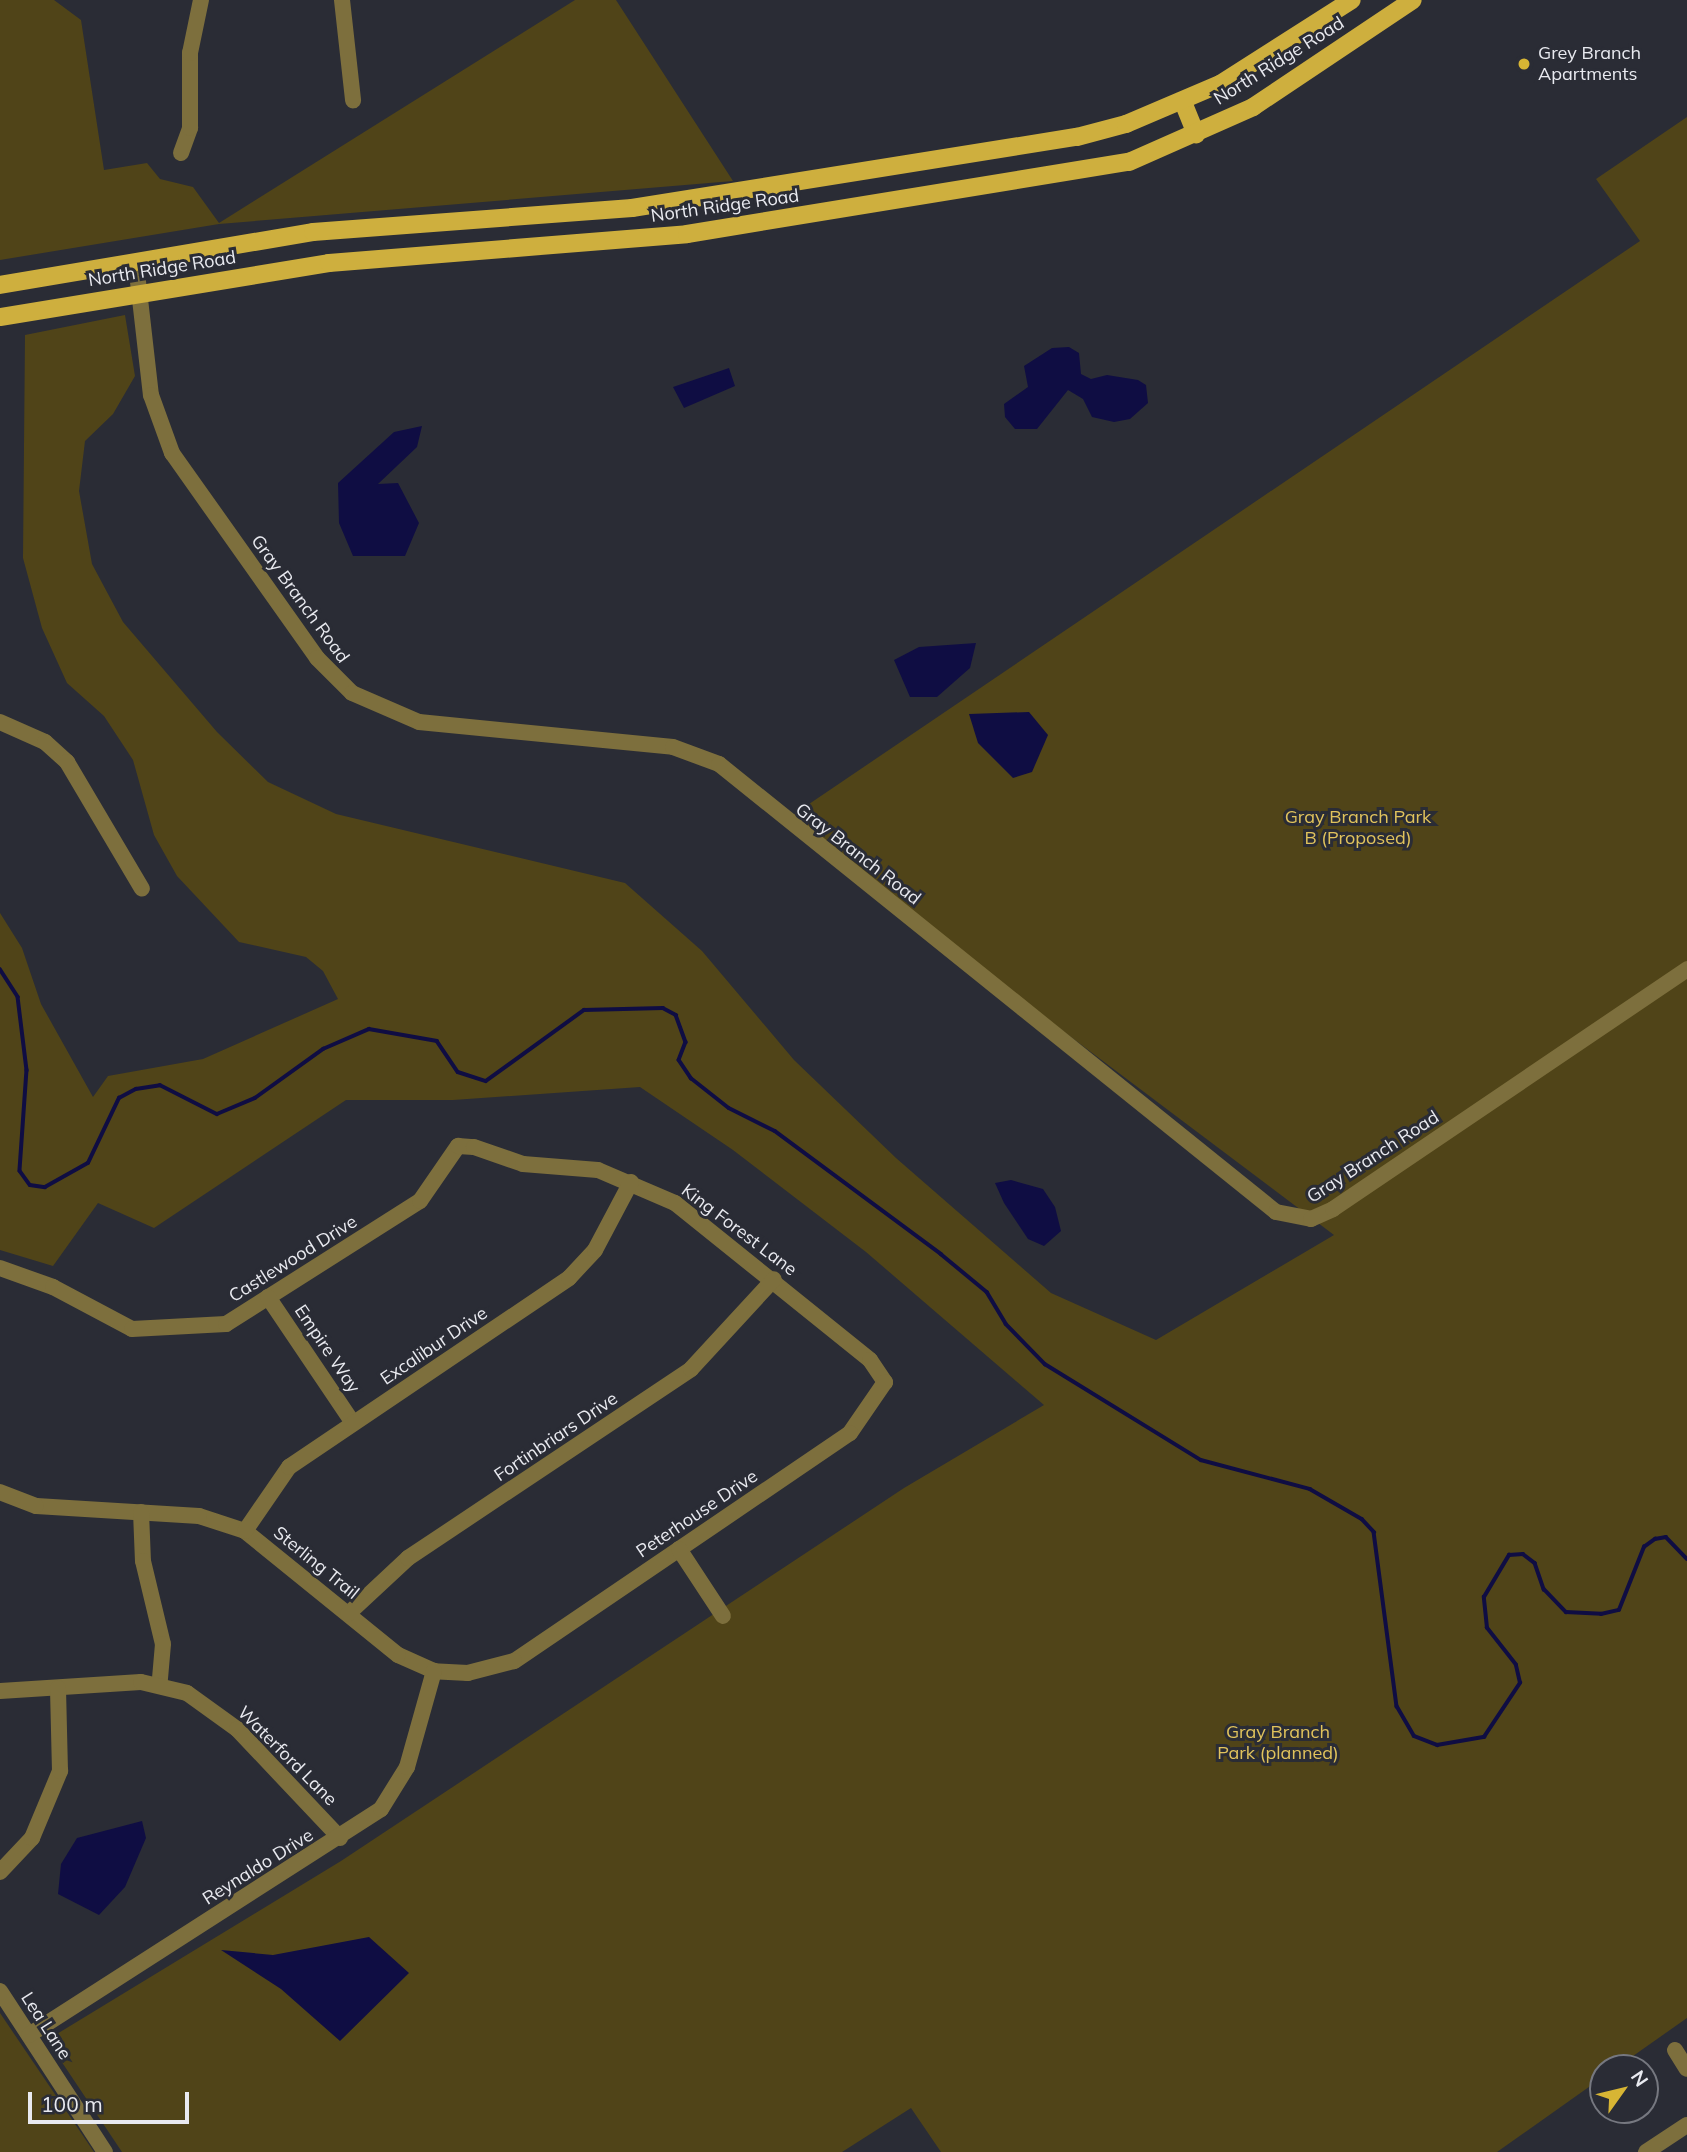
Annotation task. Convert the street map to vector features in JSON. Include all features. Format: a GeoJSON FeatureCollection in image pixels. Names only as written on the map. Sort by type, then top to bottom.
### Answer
{"type":"FeatureCollection","features":[{"type":"Feature","properties":{"kind":"main road","name":"North Ridge Road"},"geometry":{"type":"LineString","coordinates":[[0,285],[313,232],[632,208],[1077,137],[1183,102],[1352,0]]}},
{"type":"Feature","properties":{"kind":"main road","name":"North Ridge Road"},"geometry":{"type":"LineString","coordinates":[[0,317],[329,263],[687,234],[1069,174],[1129,162],[1196,135],[1253,107],[1413,0]]}},
{"type":"Feature","properties":{"kind":"main road"},"geometry":{"type":"LineString","coordinates":[[1183,102],[1196,135]]}},
{"type":"Feature","properties":{"kind":"street"},"geometry":{"type":"LineString","coordinates":[[181,153],[190,128],[190,53],[201,0]]}},
{"type":"Feature","properties":{"kind":"street"},"geometry":{"type":"LineString","coordinates":[[342,0],[353,100]]}},
{"type":"Feature","properties":{"kind":"street","name":"Gray Branch Road"},"geometry":{"type":"LineString","coordinates":[[136,264],[151,395],[172,453],[317,659],[352,693],[419,722],[673,747],[719,764],[1276,1212],[1311,1219],[1333,1209],[1687,969]]}},
{"type":"Feature","properties":{"kind":"street"},"geometry":{"type":"LineString","coordinates":[[0,722],[45,742],[68,762],[142,889]]}},
{"type":"Feature","properties":{"kind":"street","name":"King Forest Lane"},"geometry":{"type":"LineString","coordinates":[[458,1146],[523,1164],[598,1170],[675,1203],[775,1279],[870,1360],[885,1382]]}},
{"type":"Feature","properties":{"kind":"street","name":"Castlewood Drive"},"geometry":{"type":"LineString","coordinates":[[0,1268],[53,1287],[132,1329],[226,1324],[420,1201],[458,1146]]}},
{"type":"Feature","properties":{"kind":"street","name":"Excalibur Drive"},"geometry":{"type":"LineString","coordinates":[[245,1531],[289,1467],[569,1278],[595,1250],[631,1182]]}},
{"type":"Feature","properties":{"kind":"street","name":"Fortinbriars Drive"},"geometry":{"type":"LineString","coordinates":[[348,1614],[408,1558],[691,1369],[775,1279]]}},
{"type":"Feature","properties":{"kind":"street","name":"Empire Way"},"geometry":{"type":"LineString","coordinates":[[268,1297],[353,1423]]}},
{"type":"Feature","properties":{"kind":"street","name":"Peterhouse Drive"},"geometry":{"type":"LineString","coordinates":[[514,1661],[849,1433],[885,1382]]}},
{"type":"Feature","properties":{"kind":"street","name":"Sterling Trail"},"geometry":{"type":"LineString","coordinates":[[0,1492],[36,1506],[199,1516],[245,1531],[398,1655],[434,1671],[468,1673],[514,1661]]}},
{"type":"Feature","properties":{"kind":"street"},"geometry":{"type":"LineString","coordinates":[[141,1512],[143,1561],[163,1644],[160,1682]]}},
{"type":"Feature","properties":{"kind":"street"},"geometry":{"type":"LineString","coordinates":[[679,1549],[723,1616]]}},
{"type":"Feature","properties":{"kind":"street","name":"Reynaldo Drive"},"geometry":{"type":"LineString","coordinates":[[29,2035],[382,1809],[398,1787],[434,1671]]}},
{"type":"Feature","properties":{"kind":"street","name":"Waterford Lane"},"geometry":{"type":"LineString","coordinates":[[0,1691],[160,1682],[187,1693],[237,1729],[340,1838]]}},
{"type":"Feature","properties":{"kind":"street"},"geometry":{"type":"LineString","coordinates":[[0,1872],[32,1838],[60,1771],[58,1688]]}},
{"type":"Feature","properties":{"kind":"street","name":"Lea Lane"},"geometry":{"type":"LineString","coordinates":[[0,1992],[105,2152]]}},
{"type":"Feature","properties":{"kind":"street"},"geometry":{"type":"LineString","coordinates":[[1675,2050],[1687,2069]]}},
{"type":"Feature","properties":{"kind":"street"},"geometry":{"type":"LineString","coordinates":[[1646,2152],[1687,2125]]}},
{"type":"Feature","properties":{"kind":"green space"},"geometry":{"type":"Polygon","coordinates":[[[0,0],[54,0],[81,20],[104,170],[147,163],[160,179],[193,187],[219,223],[575,0],[616,0],[733,181],[219,224],[0,260],[0,0]]]}},
{"type":"Feature","properties":{"kind":"green space"},"geometry":{"type":"Polygon","coordinates":[[[1687,117],[1687,2018],[1636,2054],[1589,2054],[1589,2087],[1497,2152],[941,2152],[911,2108],[842,2152],[122,2152],[47,2040],[341,1861],[904,1488],[1044,1405],[866,1252],[733,1150],[640,1087],[453,1100],[346,1100],[154,1228],[98,1203],[53,1266],[0,1250],[0,913],[22,948],[41,1004],[93,1097],[108,1076],[203,1059],[338,999],[323,971],[306,957],[239,942],[177,876],[154,835],[133,760],[104,716],[67,683],[42,628],[23,558],[25,335],[125,315],[135,376],[113,414],[85,441],[79,491],[92,564],[123,622],[217,732],[268,782],[336,814],[625,883],[702,951],[794,1060],[896,1158],[1051,1293],[1156,1340],[1334,1235],[784,821],[1640,241],[1596,179],[1687,117]]]}},
{"type":"Feature","properties":{"kind":"green space"},"geometry":{"type":"Polygon","coordinates":[[[0,2013],[94,2152],[0,2152],[0,2013]]]}},
{"type":"Feature","properties":{"kind":"shaded area"},"geometry":{"type":"Polygon","coordinates":[[[1069,347],[1079,353],[1081,374],[1091,379],[1107,375],[1138,380],[1146,385],[1148,403],[1130,419],[1114,422],[1092,417],[1083,399],[1068,390],[1037,429],[1015,429],[1005,417],[1004,404],[1028,387],[1024,366],[1052,348],[1069,347]]]}},
{"type":"Feature","properties":{"kind":"shaded area"},"geometry":{"type":"Polygon","coordinates":[[[729,368],[735,386],[684,408],[673,387],[729,368]]]}},
{"type":"Feature","properties":{"kind":"shaded area"},"geometry":{"type":"Polygon","coordinates":[[[422,426],[417,447],[378,484],[398,483],[419,523],[405,556],[353,556],[339,523],[338,483],[394,432],[422,426]]]}},
{"type":"Feature","properties":{"kind":"shaded area"},"geometry":{"type":"Polygon","coordinates":[[[976,643],[970,668],[937,697],[910,697],[894,660],[919,647],[976,643]]]}},
{"type":"Feature","properties":{"kind":"shaded area"},"geometry":{"type":"Polygon","coordinates":[[[1029,712],[1048,735],[1032,772],[1013,778],[978,743],[969,714],[1029,712]]]}},
{"type":"Feature","properties":{"kind":"shaded area"},"geometry":{"type":"Polygon","coordinates":[[[1011,1180],[1043,1189],[1055,1207],[1061,1231],[1044,1246],[1028,1239],[1004,1203],[995,1183],[1011,1180]]]}},
{"type":"Feature","properties":{"kind":"shaded area"},"geometry":{"type":"Polygon","coordinates":[[[142,1821],[146,1838],[125,1887],[99,1915],[58,1894],[61,1864],[77,1838],[142,1821]]]}},
{"type":"Feature","properties":{"kind":"shaded area"},"geometry":{"type":"Polygon","coordinates":[[[369,1937],[409,1973],[340,2041],[281,1989],[221,1950],[273,1955],[369,1937]]]}},
{"type":"Feature","properties":{"kind":"waterway"},"geometry":{"type":"LineString","coordinates":[[0,969],[18,997],[27,1070],[20,1171],[30,1185],[45,1187],[88,1163],[119,1098],[136,1089],[160,1085],[217,1114],[255,1098],[323,1049],[369,1029],[437,1041],[458,1072],[486,1081],[584,1010],[663,1008],[676,1015],[686,1042],[679,1060],[691,1078],[729,1108],[775,1131],[941,1254],[987,1292],[1006,1324],[1045,1364],[1201,1460],[1310,1489],[1362,1519],[1374,1532],[1397,1706],[1414,1736],[1437,1745],[1484,1737],[1520,1683],[1516,1665],[1487,1628],[1484,1597],[1509,1555],[1523,1554],[1535,1563],[1544,1589],[1566,1612],[1601,1614],[1619,1610],[1644,1547],[1655,1539],[1666,1537],[1687,1559]]}},
{"type":"Feature","properties":{"kind":"place","name":"Grey Branch Apartments"},"geometry":{"type":"Point","coordinates":[1524,64]}},
{"type":"Feature","properties":{"kind":"park label","name":"Gray Branch Park B (Proposed)"},"geometry":{"type":"Point","coordinates":[1358,828]}},
{"type":"Feature","properties":{"kind":"park label","name":"Gray Branch Park (planned)"},"geometry":{"type":"Point","coordinates":[1278,1743]}}]}
